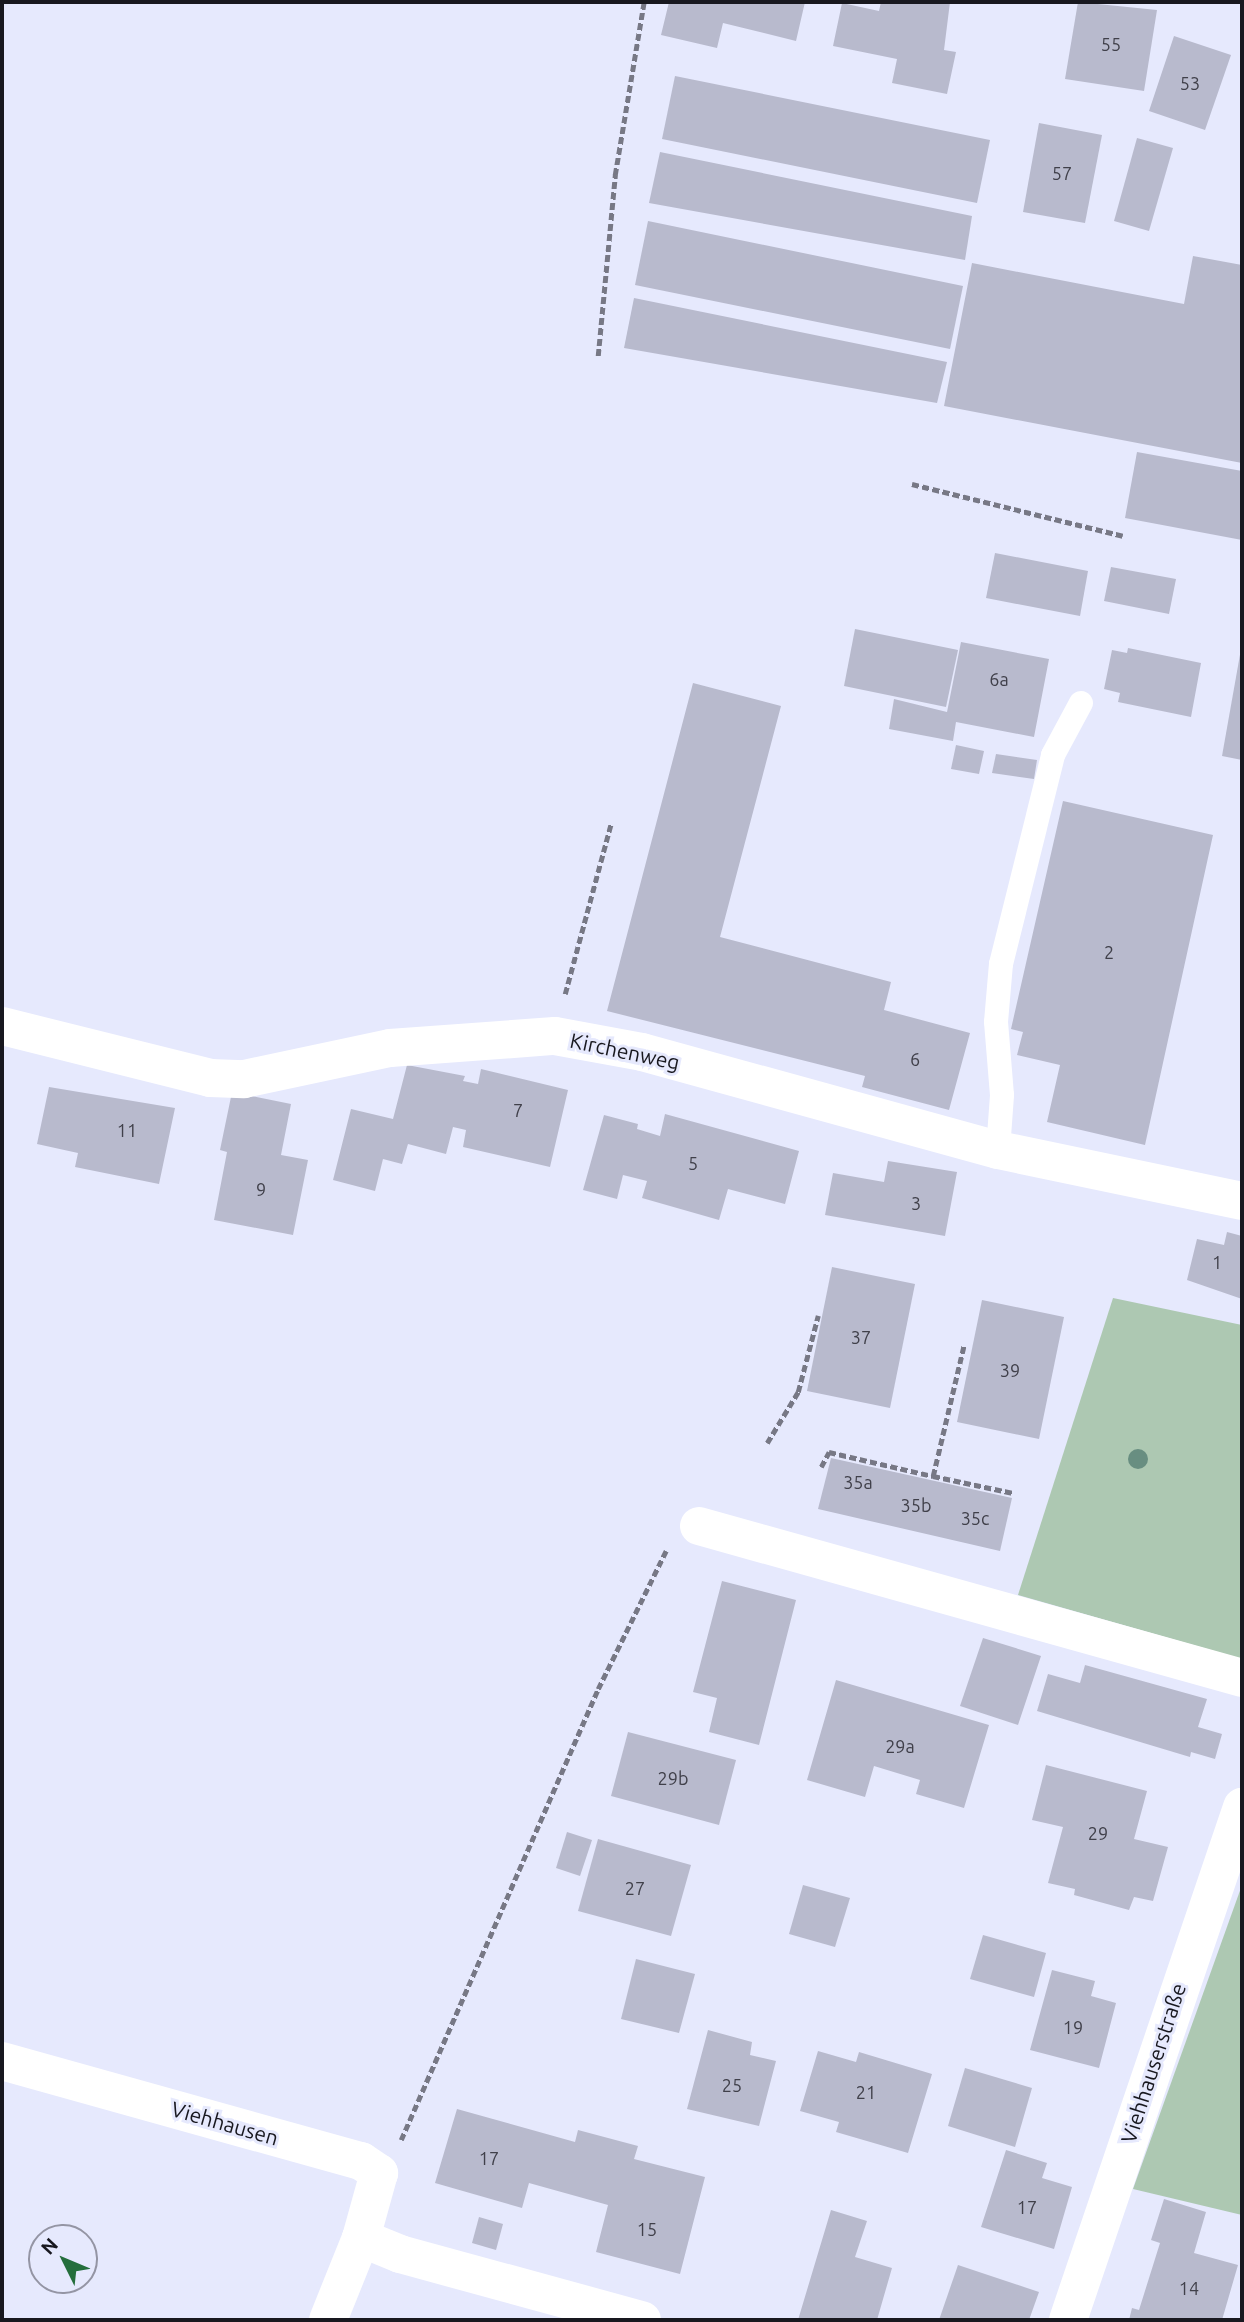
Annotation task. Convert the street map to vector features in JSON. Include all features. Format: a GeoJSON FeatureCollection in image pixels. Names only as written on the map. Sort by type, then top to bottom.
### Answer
{"type":"FeatureCollection","features":[{"type":"Feature","properties":{"kind":"street","name":"Kirchenweg"},"geometry":{"type":"LineString","coordinates":[[2,1026],[210,1078],[244,1079],[390,1048],[555,1036],[642,1052],[998,1150],[1242,1201]]}},
{"type":"Feature","properties":{"kind":"street"},"geometry":{"type":"LineString","coordinates":[[699,1526],[1242,1678]]}},
{"type":"Feature","properties":{"kind":"street","name":"Viehhauserstraße"},"geometry":{"type":"LineString","coordinates":[[1068,2320],[1242,1807]]}},
{"type":"Feature","properties":{"kind":"street","name":"Viehhausen"},"geometry":{"type":"LineString","coordinates":[[2,2061],[361,2161],[379,2173]]}},
{"type":"Feature","properties":{"kind":"street"},"geometry":{"type":"LineString","coordinates":[[328,2320],[361,2238],[379,2173]]}},
{"type":"Feature","properties":{"kind":"street"},"geometry":{"type":"LineString","coordinates":[[361,2238],[400,2254],[642,2320]]}},
{"type":"Feature","properties":{"kind":"lane"},"geometry":{"type":"LineString","coordinates":[[998,1150],[1002,1094],[996,1022],[1000,964],[1053,755],[1081,703]]}},
{"type":"Feature","properties":{"kind":"path"},"geometry":{"type":"LineString","coordinates":[[598,356],[615,175],[644,2]]}},
{"type":"Feature","properties":{"kind":"path"},"geometry":{"type":"LineString","coordinates":[[912,484],[1123,536]]}},
{"type":"Feature","properties":{"kind":"path"},"geometry":{"type":"LineString","coordinates":[[555,1036],[611,822]]}},
{"type":"Feature","properties":{"kind":"path"},"geometry":{"type":"LineString","coordinates":[[767,1443],[798,1392],[818,1316]]}},
{"type":"Feature","properties":{"kind":"path"},"geometry":{"type":"LineString","coordinates":[[933,1476],[964,1345]]}},
{"type":"Feature","properties":{"kind":"path"},"geometry":{"type":"LineString","coordinates":[[821,1466],[829,1452],[1013,1493]]}},
{"type":"Feature","properties":{"kind":"path"},"geometry":{"type":"LineString","coordinates":[[379,2173],[402,2138],[598,1689],[676,1530],[699,1526]]}},
{"type":"Feature","properties":{"kind":"green space"},"geometry":{"type":"Polygon","coordinates":[[[1113,1298],[1242,1325],[1242,1659],[1018,1595],[1113,1298]]]}},
{"type":"Feature","properties":{"kind":"green space"},"geometry":{"type":"Polygon","coordinates":[[[1242,1885],[1242,2215],[1133,2189],[1242,1885]]]}},
{"type":"Feature","properties":{"kind":"building"},"geometry":{"type":"Polygon","coordinates":[[[669,2],[805,2],[796,41],[723,23],[717,48],[661,35],[669,2]]]}},
{"type":"Feature","properties":{"kind":"building"},"geometry":{"type":"Polygon","coordinates":[[[881,2],[950,2],[944,50],[956,52],[947,94],[892,83],[897,59],[833,46],[842,3],[879,11],[881,2]]]}},
{"type":"Feature","properties":{"kind":"building"},"geometry":{"type":"Polygon","coordinates":[[[1078,2],[1157,10],[1144,91],[1065,79],[1078,2]]]}},
{"type":"Feature","properties":{"kind":"building"},"geometry":{"type":"Polygon","coordinates":[[[1174,36],[1231,55],[1205,130],[1149,111],[1174,36]]]}},
{"type":"Feature","properties":{"kind":"building"},"geometry":{"type":"Polygon","coordinates":[[[675,76],[990,140],[977,203],[662,139],[675,76]]]}},
{"type":"Feature","properties":{"kind":"building"},"geometry":{"type":"Polygon","coordinates":[[[1039,123],[1102,135],[1085,223],[1023,212],[1039,123]]]}},
{"type":"Feature","properties":{"kind":"building"},"geometry":{"type":"Polygon","coordinates":[[[1137,138],[1173,148],[1149,231],[1114,221],[1137,138]]]}},
{"type":"Feature","properties":{"kind":"building"},"geometry":{"type":"Polygon","coordinates":[[[660,152],[972,216],[965,260],[649,203],[660,152]]]}},
{"type":"Feature","properties":{"kind":"building"},"geometry":{"type":"Polygon","coordinates":[[[648,221],[963,286],[950,349],[635,285],[648,221]]]}},
{"type":"Feature","properties":{"kind":"building"},"geometry":{"type":"Polygon","coordinates":[[[1193,256],[1242,265],[1242,463],[944,406],[972,263],[1184,304],[1193,256]]]}},
{"type":"Feature","properties":{"kind":"building"},"geometry":{"type":"Polygon","coordinates":[[[634,298],[947,362],[937,403],[624,348],[634,298]]]}},
{"type":"Feature","properties":{"kind":"building"},"geometry":{"type":"Polygon","coordinates":[[[1137,452],[1242,471],[1242,540],[1125,518],[1137,452]]]}},
{"type":"Feature","properties":{"kind":"building"},"geometry":{"type":"Polygon","coordinates":[[[995,553],[1088,571],[1080,616],[986,598],[995,553]]]}},
{"type":"Feature","properties":{"kind":"building"},"geometry":{"type":"Polygon","coordinates":[[[1111,567],[1176,579],[1169,614],[1104,601],[1111,567]]]}},
{"type":"Feature","properties":{"kind":"building"},"geometry":{"type":"Polygon","coordinates":[[[855,629],[958,650],[946,707],[844,686],[855,629]]]}},
{"type":"Feature","properties":{"kind":"building"},"geometry":{"type":"Polygon","coordinates":[[[961,642],[1049,659],[1034,737],[956,722],[953,741],[889,729],[894,699],[947,712],[961,642]]]}},
{"type":"Feature","properties":{"kind":"building"},"geometry":{"type":"Polygon","coordinates":[[[1128,648],[1201,663],[1191,717],[1118,702],[1120,693],[1104,689],[1112,650],[1127,653],[1128,648]]]}},
{"type":"Feature","properties":{"kind":"building"},"geometry":{"type":"Polygon","coordinates":[[[1242,649],[1242,760],[1222,756],[1242,649]]]}},
{"type":"Feature","properties":{"kind":"building"},"geometry":{"type":"Polygon","coordinates":[[[693,683],[781,706],[720,937],[891,982],[884,1010],[970,1033],[949,1110],[862,1087],[865,1076],[607,1011],[693,683]]]}},
{"type":"Feature","properties":{"kind":"building"},"geometry":{"type":"Polygon","coordinates":[[[956,745],[984,751],[979,774],[951,769],[956,745]]]}},
{"type":"Feature","properties":{"kind":"building"},"geometry":{"type":"Polygon","coordinates":[[[996,754],[1037,760],[1034,779],[992,773],[996,754]]]}},
{"type":"Feature","properties":{"kind":"building"},"geometry":{"type":"Polygon","coordinates":[[[1063,801],[1213,835],[1145,1145],[1047,1122],[1060,1065],[1017,1055],[1023,1032],[1011,1029],[1063,801]]]}},
{"type":"Feature","properties":{"kind":"building"},"geometry":{"type":"Polygon","coordinates":[[[407,1065],[465,1076],[463,1081],[478,1084],[481,1069],[568,1090],[550,1167],[463,1147],[466,1130],[453,1127],[446,1154],[408,1144],[402,1164],[383,1159],[375,1191],[333,1180],[351,1109],[393,1119],[407,1065]]]}},
{"type":"Feature","properties":{"kind":"building"},"geometry":{"type":"Polygon","coordinates":[[[49,1087],[175,1108],[159,1184],[75,1167],[78,1153],[37,1144],[49,1087]]]}},
{"type":"Feature","properties":{"kind":"building"},"geometry":{"type":"Polygon","coordinates":[[[232,1092],[291,1104],[281,1155],[308,1160],[293,1235],[214,1220],[227,1152],[220,1150],[232,1092]]]}},
{"type":"Feature","properties":{"kind":"building"},"geometry":{"type":"Polygon","coordinates":[[[665,1114],[799,1151],[785,1204],[728,1189],[719,1220],[642,1198],[647,1181],[623,1175],[617,1199],[583,1190],[604,1115],[638,1124],[637,1129],[660,1136],[665,1114]]]}},
{"type":"Feature","properties":{"kind":"building"},"geometry":{"type":"Polygon","coordinates":[[[888,1161],[957,1172],[945,1236],[825,1215],[833,1173],[884,1182],[888,1161]]]}},
{"type":"Feature","properties":{"kind":"building"},"geometry":{"type":"Polygon","coordinates":[[[1227,1232],[1242,1236],[1242,1299],[1187,1280],[1197,1239],[1224,1245],[1227,1232]]]}},
{"type":"Feature","properties":{"kind":"building"},"geometry":{"type":"Polygon","coordinates":[[[832,1267],[915,1284],[890,1408],[807,1391],[832,1267]]]}},
{"type":"Feature","properties":{"kind":"building"},"geometry":{"type":"Polygon","coordinates":[[[982,1300],[1064,1317],[1039,1439],[957,1422],[982,1300]]]}},
{"type":"Feature","properties":{"kind":"building"},"geometry":{"type":"Polygon","coordinates":[[[831,1458],[1012,1498],[1000,1551],[818,1509],[831,1458]]]}},
{"type":"Feature","properties":{"kind":"building"},"geometry":{"type":"Polygon","coordinates":[[[722,1581],[796,1600],[759,1745],[709,1732],[717,1698],[693,1692],[722,1581]]]}},
{"type":"Feature","properties":{"kind":"building"},"geometry":{"type":"Polygon","coordinates":[[[983,1638],[1041,1656],[1018,1725],[960,1706],[983,1638]]]}},
{"type":"Feature","properties":{"kind":"building"},"geometry":{"type":"Polygon","coordinates":[[[1085,1665],[1207,1699],[1198,1727],[1222,1734],[1215,1759],[1191,1752],[1190,1757],[1037,1711],[1048,1674],[1080,1683],[1085,1665]]]}},
{"type":"Feature","properties":{"kind":"building"},"geometry":{"type":"Polygon","coordinates":[[[836,1680],[989,1725],[964,1808],[916,1794],[920,1780],[874,1766],[865,1797],[807,1780],[836,1680]]]}},
{"type":"Feature","properties":{"kind":"building"},"geometry":{"type":"Polygon","coordinates":[[[628,1732],[736,1760],[719,1825],[611,1796],[628,1732]]]}},
{"type":"Feature","properties":{"kind":"building"},"geometry":{"type":"Polygon","coordinates":[[[1046,1765],[1147,1791],[1134,1839],[1168,1847],[1153,1901],[1134,1897],[1129,1910],[1074,1895],[1075,1889],[1048,1883],[1063,1827],[1032,1820],[1046,1765]]]}},
{"type":"Feature","properties":{"kind":"building"},"geometry":{"type":"Polygon","coordinates":[[[567,1832],[592,1840],[580,1876],[556,1868],[567,1832]]]}},
{"type":"Feature","properties":{"kind":"building"},"geometry":{"type":"Polygon","coordinates":[[[598,1839],[691,1865],[671,1936],[578,1911],[598,1839]]]}},
{"type":"Feature","properties":{"kind":"building"},"geometry":{"type":"Polygon","coordinates":[[[803,1885],[850,1898],[835,1947],[789,1934],[803,1885]]]}},
{"type":"Feature","properties":{"kind":"building"},"geometry":{"type":"Polygon","coordinates":[[[983,1935],[1046,1953],[1034,1997],[970,1979],[983,1935]]]}},
{"type":"Feature","properties":{"kind":"building"},"geometry":{"type":"Polygon","coordinates":[[[636,1959],[695,1974],[679,2033],[621,2019],[636,1959]]]}},
{"type":"Feature","properties":{"kind":"building"},"geometry":{"type":"Polygon","coordinates":[[[1052,1970],[1095,1981],[1091,1996],[1116,2003],[1099,2068],[1030,2050],[1052,1970]]]}},
{"type":"Feature","properties":{"kind":"building"},"geometry":{"type":"Polygon","coordinates":[[[708,2030],[752,2042],[750,2055],[776,2061],[759,2126],[687,2109],[708,2030]]]}},
{"type":"Feature","properties":{"kind":"building"},"geometry":{"type":"Polygon","coordinates":[[[818,2051],[856,2062],[859,2052],[932,2074],[908,2153],[836,2132],[839,2122],[800,2111],[818,2051]]]}},
{"type":"Feature","properties":{"kind":"building"},"geometry":{"type":"Polygon","coordinates":[[[965,2068],[1032,2088],[1015,2147],[948,2126],[965,2068]]]}},
{"type":"Feature","properties":{"kind":"building"},"geometry":{"type":"Polygon","coordinates":[[[457,2109],[575,2142],[578,2130],[638,2146],[634,2159],[705,2177],[680,2274],[596,2252],[608,2205],[529,2183],[522,2208],[435,2183],[457,2109]]]}},
{"type":"Feature","properties":{"kind":"building"},"geometry":{"type":"Polygon","coordinates":[[[1006,2150],[1047,2163],[1042,2178],[1072,2187],[1054,2249],[981,2227],[1006,2150]]]}},
{"type":"Feature","properties":{"kind":"building"},"geometry":{"type":"Polygon","coordinates":[[[1164,2199],[1206,2212],[1194,2253],[1238,2265],[1222,2320],[1129,2320],[1132,2308],[1139,2310],[1160,2243],[1151,2240],[1164,2199]]]}},
{"type":"Feature","properties":{"kind":"building"},"geometry":{"type":"Polygon","coordinates":[[[831,2210],[867,2221],[855,2257],[892,2268],[877,2320],[798,2320],[831,2210]]]}},
{"type":"Feature","properties":{"kind":"building"},"geometry":{"type":"Polygon","coordinates":[[[479,2217],[503,2224],[496,2250],[472,2243],[479,2217]]]}},
{"type":"Feature","properties":{"kind":"building"},"geometry":{"type":"Polygon","coordinates":[[[958,2265],[1039,2292],[1029,2320],[939,2320],[958,2265]]]}}]}
